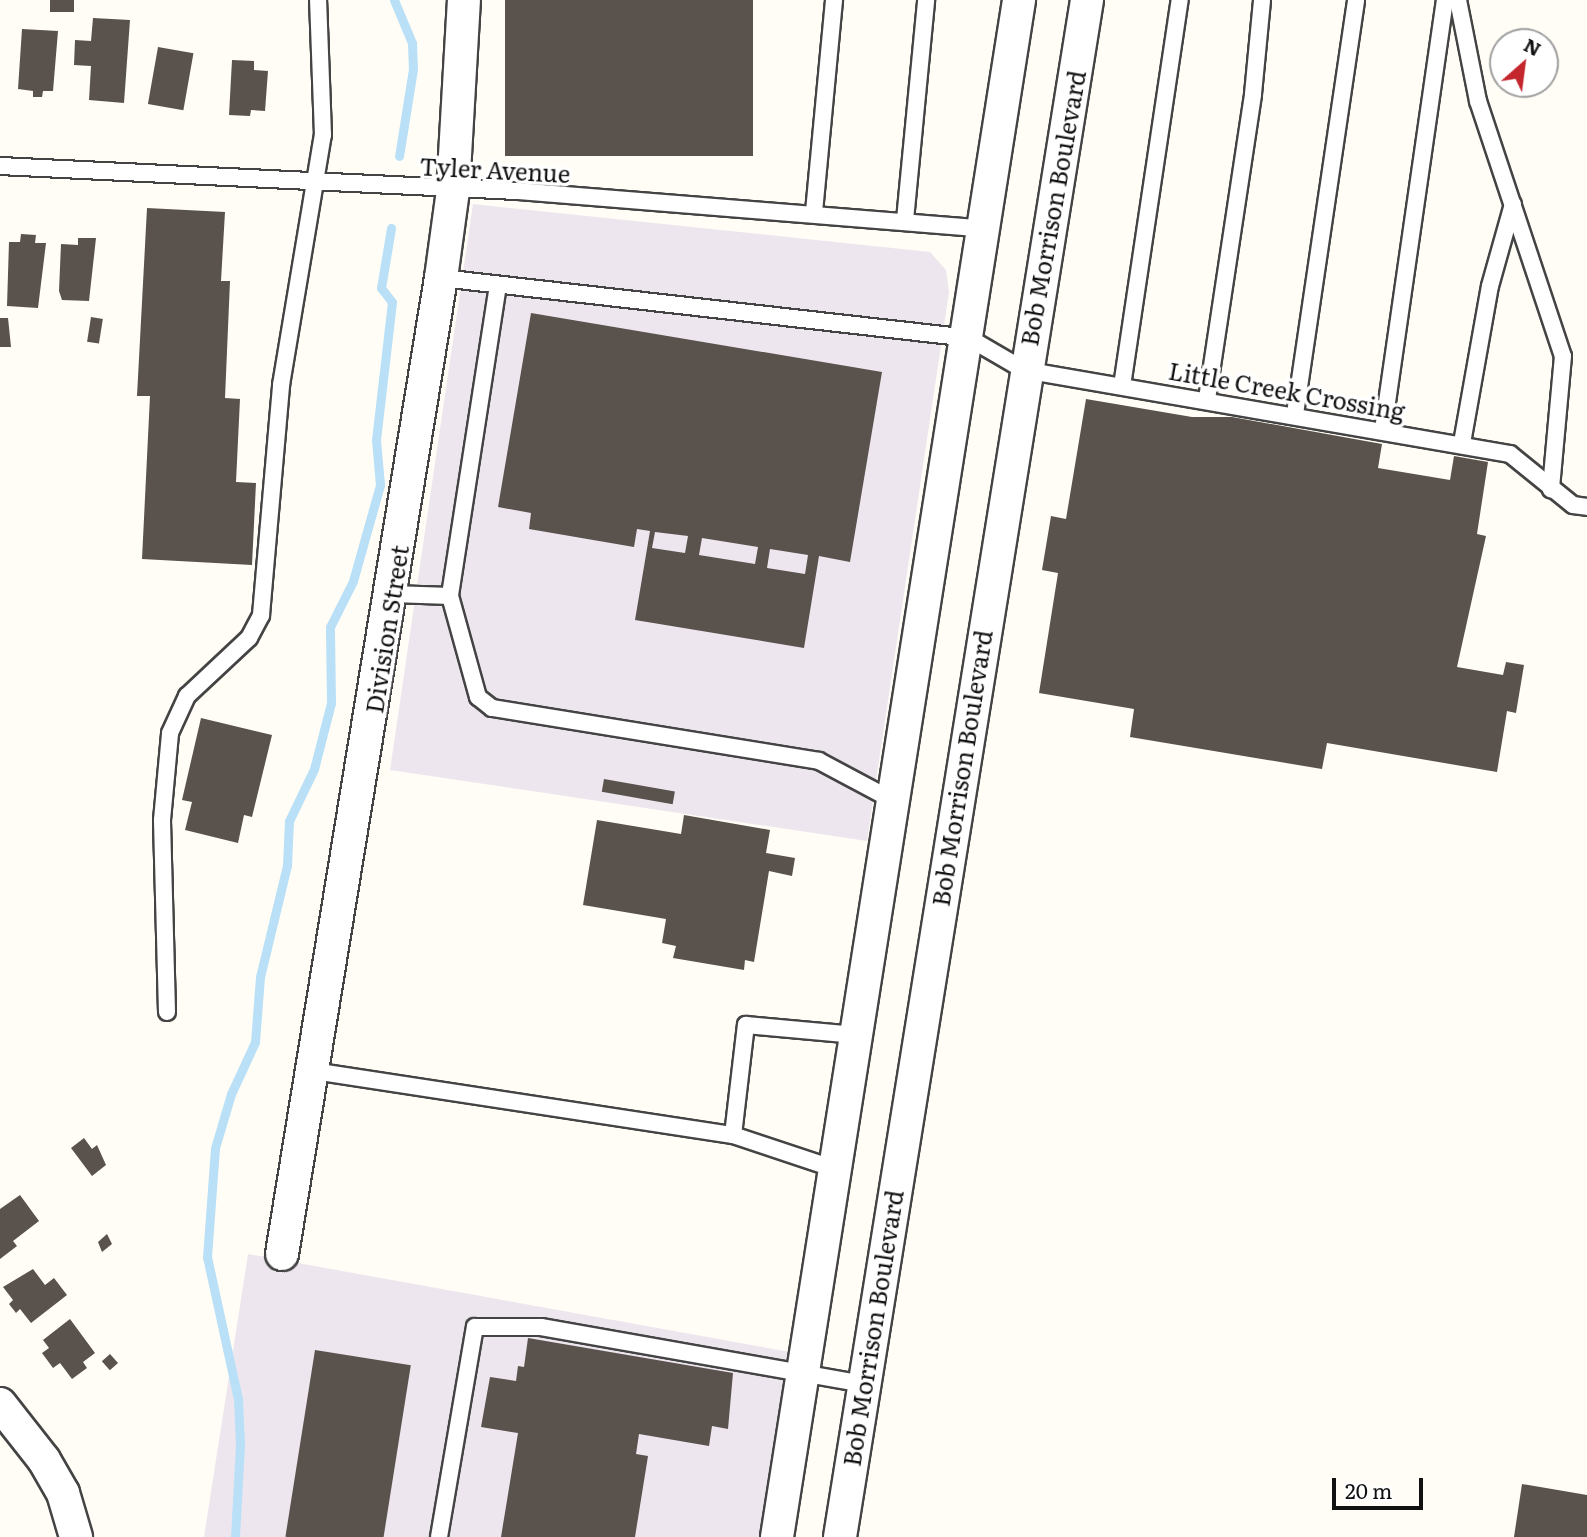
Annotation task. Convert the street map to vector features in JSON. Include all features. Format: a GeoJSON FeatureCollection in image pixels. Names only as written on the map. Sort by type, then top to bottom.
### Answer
{"type":"FeatureCollection","features":[{"type":"Feature","properties":{"kind":"street","name":"Division Street"},"geometry":{"type":"LineString","coordinates":[[282,1254],[392,594],[441,278],[453,190],[464,0]]}},
{"type":"Feature","properties":{"kind":"street"},"geometry":{"type":"LineString","coordinates":[[777,1537],[969,338],[1019,0]]}},
{"type":"Feature","properties":{"kind":"street","name":"Bob Morrison Boulevard"},"geometry":{"type":"LineString","coordinates":[[840,1537],[1024,370],[1087,0]]}},
{"type":"Feature","properties":{"kind":"street"},"geometry":{"type":"LineString","coordinates":[[0,1404],[44,1460],[63,1493],[76,1537]]}},
{"type":"Feature","properties":{"kind":"lane"},"geometry":{"type":"LineString","coordinates":[[167,1012],[162,820],[170,733],[187,696],[249,638],[261,615],[281,385],[318,183],[323,135],[318,0]]}},
{"type":"Feature","properties":{"kind":"lane"},"geometry":{"type":"LineString","coordinates":[[814,212],[834,0]]}},
{"type":"Feature","properties":{"kind":"lane"},"geometry":{"type":"LineString","coordinates":[[905,220],[926,0]]}},
{"type":"Feature","properties":{"kind":"lane"},"geometry":{"type":"LineString","coordinates":[[1122,386],[1180,0]]}},
{"type":"Feature","properties":{"kind":"lane"},"geometry":{"type":"LineString","coordinates":[[1207,400],[1253,94],[1262,0]]}},
{"type":"Feature","properties":{"kind":"lane"},"geometry":{"type":"LineString","coordinates":[[1295,414],[1356,0]]}},
{"type":"Feature","properties":{"kind":"lane"},"geometry":{"type":"LineString","coordinates":[[1383,429],[1445,0]]}},
{"type":"Feature","properties":{"kind":"lane"},"geometry":{"type":"LineString","coordinates":[[1458,0],[1478,101],[1563,356],[1551,489]]}},
{"type":"Feature","properties":{"kind":"lane","name":"Tyler Avenue"},"geometry":{"type":"LineString","coordinates":[[0,166],[814,212],[986,229]]}},
{"type":"Feature","properties":{"kind":"lane"},"geometry":{"type":"LineString","coordinates":[[1462,443],[1490,286],[1513,204]]}},
{"type":"Feature","properties":{"kind":"lane"},"geometry":{"type":"LineString","coordinates":[[441,278],[969,338]]}},
{"type":"Feature","properties":{"kind":"lane"},"geometry":{"type":"LineString","coordinates":[[498,285],[450,596],[452,617],[483,705],[818,761],[894,802]]}},
{"type":"Feature","properties":{"kind":"lane","name":"Little Creek Crossing"},"geometry":{"type":"LineString","coordinates":[[969,338],[1024,370],[1383,429],[1510,454],[1573,505],[1587,507]]}},
{"type":"Feature","properties":{"kind":"lane"},"geometry":{"type":"LineString","coordinates":[[392,594],[450,596]]}},
{"type":"Feature","properties":{"kind":"lane"},"geometry":{"type":"LineString","coordinates":[[733,1135],[746,1025],[856,1035]]}},
{"type":"Feature","properties":{"kind":"lane"},"geometry":{"type":"LineString","coordinates":[[314,1071],[733,1135],[835,1169]]}},
{"type":"Feature","properties":{"kind":"lane"},"geometry":{"type":"LineString","coordinates":[[439,1537],[475,1327],[541,1327],[863,1384]]}},
{"type":"Feature","properties":{"kind":"shaded area"},"geometry":{"type":"Polygon","coordinates":[[[473,204],[930,252],[946,270],[949,292],[867,841],[390,770],[473,204]]]}},
{"type":"Feature","properties":{"kind":"shaded area"},"geometry":{"type":"Polygon","coordinates":[[[248,1254],[790,1352],[759,1537],[204,1537],[248,1254]]]}},
{"type":"Feature","properties":{"kind":"building"},"geometry":{"type":"Polygon","coordinates":[[[50,0],[74,0],[74,12],[50,12],[50,0]]]}},
{"type":"Feature","properties":{"kind":"building"},"geometry":{"type":"Polygon","coordinates":[[[505,0],[753,0],[753,156],[505,156],[505,0]]]}},
{"type":"Feature","properties":{"kind":"building"},"geometry":{"type":"Polygon","coordinates":[[[93,18],[130,20],[124,103],[89,100],[91,66],[74,65],[75,40],[91,41],[93,18]]]}},
{"type":"Feature","properties":{"kind":"building"},"geometry":{"type":"Polygon","coordinates":[[[22,29],[58,31],[53,91],[43,91],[42,97],[33,97],[33,91],[18,89],[22,29]]]}},
{"type":"Feature","properties":{"kind":"building"},"geometry":{"type":"Polygon","coordinates":[[[158,47],[193,53],[183,110],[148,104],[158,47]]]}},
{"type":"Feature","properties":{"kind":"building"},"geometry":{"type":"Polygon","coordinates":[[[232,60],[254,61],[254,70],[268,71],[265,111],[251,110],[250,116],[229,115],[232,60]]]}},
{"type":"Feature","properties":{"kind":"building"},"geometry":{"type":"Polygon","coordinates":[[[147,208],[225,212],[221,281],[230,281],[225,398],[240,399],[236,482],[256,483],[252,565],[142,559],[150,396],[137,396],[147,208]]]}},
{"type":"Feature","properties":{"kind":"building"},"geometry":{"type":"Polygon","coordinates":[[[21,234],[36,235],[35,243],[46,243],[38,308],[7,306],[9,242],[20,242],[21,234]]]}},
{"type":"Feature","properties":{"kind":"building"},"geometry":{"type":"Polygon","coordinates":[[[78,238],[96,238],[89,301],[62,300],[59,291],[61,244],[78,245],[78,238]]]}},
{"type":"Feature","properties":{"kind":"building"},"geometry":{"type":"Polygon","coordinates":[[[531,313],[882,372],[850,562],[819,556],[804,648],[635,620],[650,531],[637,529],[634,547],[529,529],[531,513],[498,507],[531,313]],[[655,532],[652,548],[685,553],[688,536],[655,532]],[[702,538],[699,555],[755,564],[758,547],[702,538]],[[770,549],[767,568],[805,574],[808,555],[770,549]]]}},
{"type":"Feature","properties":{"kind":"building"},"geometry":{"type":"Polygon","coordinates":[[[91,317],[103,319],[99,344],[87,342],[91,317]]]}},
{"type":"Feature","properties":{"kind":"building"},"geometry":{"type":"Polygon","coordinates":[[[0,318],[8,318],[11,347],[0,347],[0,318]]]}},
{"type":"Feature","properties":{"kind":"building"},"geometry":{"type":"Polygon","coordinates":[[[1086,399],[1192,417],[1232,417],[1382,444],[1378,468],[1450,480],[1454,456],[1488,462],[1477,534],[1486,536],[1457,667],[1503,675],[1506,662],[1524,665],[1516,713],[1507,711],[1497,772],[1327,743],[1322,769],[1130,737],[1134,709],[1039,693],[1058,573],[1042,570],[1051,516],[1066,519],[1086,399]]]}},
{"type":"Feature","properties":{"kind":"building"},"geometry":{"type":"Polygon","coordinates":[[[201,718],[272,735],[252,817],[244,815],[238,843],[185,830],[192,802],[182,800],[201,718]]]}},
{"type":"Feature","properties":{"kind":"building"},"geometry":{"type":"Polygon","coordinates":[[[604,779],[675,792],[673,804],[602,792],[604,779]]]}},
{"type":"Feature","properties":{"kind":"building"},"geometry":{"type":"Polygon","coordinates":[[[684,815],[770,830],[766,853],[795,858],[792,876],[769,871],[754,962],[745,960],[744,970],[673,958],[676,946],[662,943],[666,919],[583,905],[597,820],[681,834],[684,815]]]}},
{"type":"Feature","properties":{"kind":"building"},"geometry":{"type":"Polygon","coordinates":[[[84,1138],[92,1149],[97,1145],[106,1165],[92,1176],[71,1148],[84,1138]]]}},
{"type":"Feature","properties":{"kind":"building"},"geometry":{"type":"Polygon","coordinates":[[[20,1195],[39,1221],[13,1241],[17,1246],[0,1259],[0,1209],[20,1195]]]}},
{"type":"Feature","properties":{"kind":"building"},"geometry":{"type":"Polygon","coordinates":[[[107,1234],[112,1244],[102,1252],[98,1242],[107,1234]]]}},
{"type":"Feature","properties":{"kind":"building"},"geometry":{"type":"Polygon","coordinates":[[[33,1269],[45,1285],[54,1278],[67,1295],[31,1323],[20,1309],[16,1313],[9,1304],[13,1300],[3,1287],[33,1269]]]}},
{"type":"Feature","properties":{"kind":"building"},"geometry":{"type":"Polygon","coordinates":[[[70,1319],[95,1353],[83,1362],[87,1368],[72,1379],[60,1363],[53,1368],[42,1353],[49,1348],[43,1340],[70,1319]]]}},
{"type":"Feature","properties":{"kind":"building"},"geometry":{"type":"Polygon","coordinates":[[[528,1338],[733,1373],[728,1429],[712,1426],[709,1446],[639,1434],[636,1454],[648,1456],[635,1537],[501,1537],[518,1433],[481,1427],[490,1377],[516,1381],[518,1366],[524,1367],[528,1338]]]}},
{"type":"Feature","properties":{"kind":"building"},"geometry":{"type":"Polygon","coordinates":[[[315,1350],[411,1365],[384,1537],[285,1537],[315,1350]]]}},
{"type":"Feature","properties":{"kind":"building"},"geometry":{"type":"Polygon","coordinates":[[[110,1354],[118,1363],[110,1370],[102,1361],[110,1354]]]}},
{"type":"Feature","properties":{"kind":"building"},"geometry":{"type":"Polygon","coordinates":[[[1522,1484],[1587,1495],[1587,1537],[1514,1537],[1522,1484]]]}},
{"type":"Feature","properties":{"kind":"waterway"},"geometry":{"type":"LineString","coordinates":[[394,0],[412,43],[413,69],[399,156]]}},
{"type":"Feature","properties":{"kind":"waterway"},"geometry":{"type":"LineString","coordinates":[[235,1537],[240,1445],[238,1399],[207,1257],[215,1148],[231,1094],[255,1042],[260,977],[287,865],[289,821],[314,769],[331,703],[330,627],[353,581],[380,485],[376,440],[392,302],[381,288],[391,228]]}}]}
